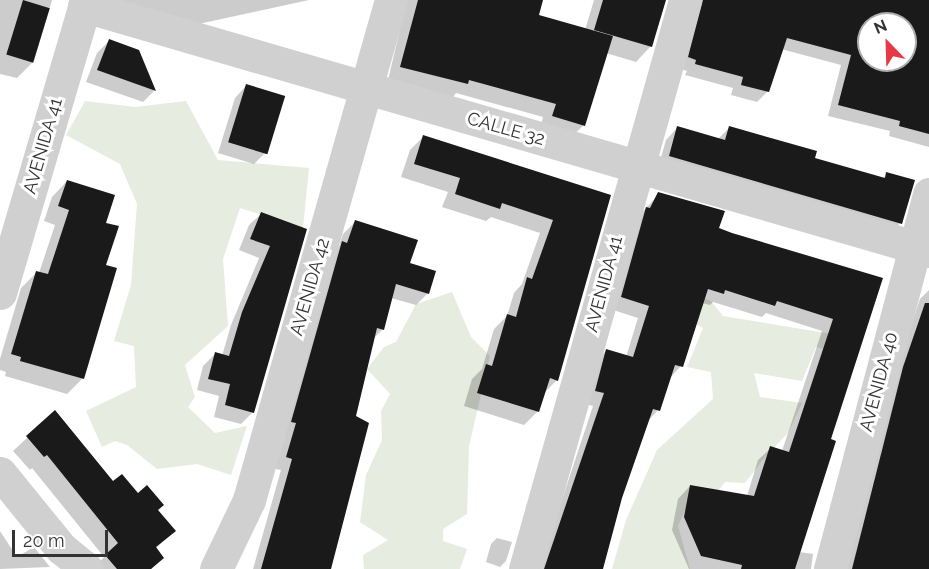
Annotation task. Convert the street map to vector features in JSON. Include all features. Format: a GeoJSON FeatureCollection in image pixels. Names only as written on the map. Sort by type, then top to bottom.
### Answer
{"type":"FeatureCollection","features":[{"type":"Feature","properties":{"kind":"street","name":"AVENIDA 42"},"geometry":{"type":"LineString","coordinates":[[216,569],[249,500],[391,0]]}},
{"type":"Feature","properties":{"kind":"street","name":"AVENIDA 41"},"geometry":{"type":"LineString","coordinates":[[525,569],[636,166],[685,0]]}},
{"type":"Feature","properties":{"kind":"street","name":"CALLE 32"},"geometry":{"type":"LineString","coordinates":[[85,3],[367,88],[922,249]]}},
{"type":"Feature","properties":{"kind":"street","name":"AVENIDA 41"},"geometry":{"type":"LineString","coordinates":[[0,293],[85,3]]}},
{"type":"Feature","properties":{"kind":"street","name":"AVENIDA 40"},"geometry":{"type":"LineString","coordinates":[[830,569],[922,249],[929,194]]}},
{"type":"Feature","properties":{"kind":"street"},"geometry":{"type":"LineString","coordinates":[[0,473],[61,548],[87,569]]}},
{"type":"Feature","properties":{"kind":"shaded area"},"geometry":{"type":"Polygon","coordinates":[[[85,101],[135,107],[186,101],[218,160],[309,168],[303,228],[240,208],[223,259],[228,326],[185,365],[195,397],[188,407],[215,433],[247,426],[231,475],[197,464],[157,469],[127,445],[115,441],[102,447],[86,411],[136,387],[134,346],[114,341],[131,285],[137,204],[120,164],[66,135],[85,101]]]}},
{"type":"Feature","properties":{"kind":"shaded area"},"geometry":{"type":"Polygon","coordinates":[[[682,289],[711,301],[723,316],[838,335],[832,351],[816,347],[802,381],[754,373],[760,397],[802,403],[788,433],[745,483],[725,482],[716,494],[692,494],[678,526],[690,569],[612,569],[626,520],[657,450],[713,399],[711,372],[687,367],[703,328],[676,314],[682,289]]]}},
{"type":"Feature","properties":{"kind":"shaded area"},"geometry":{"type":"Polygon","coordinates":[[[452,292],[471,337],[490,356],[469,446],[467,514],[443,529],[443,541],[467,549],[460,569],[364,569],[363,555],[388,540],[360,522],[366,475],[382,440],[381,411],[390,394],[367,369],[384,347],[396,342],[416,304],[452,292]]]}},
{"type":"Feature","properties":{"kind":"building"},"geometry":{"type":"Polygon","coordinates":[[[23,0],[50,8],[33,63],[6,55],[23,0]]]}},
{"type":"Feature","properties":{"kind":"building"},"geometry":{"type":"Polygon","coordinates":[[[418,0],[543,0],[539,15],[613,36],[585,126],[552,116],[556,104],[469,80],[468,84],[400,67],[418,0]]]}},
{"type":"Feature","properties":{"kind":"building"},"geometry":{"type":"Polygon","coordinates":[[[603,0],[666,0],[652,47],[594,30],[603,0]]]}},
{"type":"Feature","properties":{"kind":"building"},"geometry":{"type":"Polygon","coordinates":[[[703,0],[929,0],[929,134],[899,126],[900,121],[838,105],[851,55],[787,38],[769,92],[741,85],[743,77],[695,64],[696,60],[688,57],[703,0]]]}},
{"type":"Feature","properties":{"kind":"building"},"geometry":{"type":"Polygon","coordinates":[[[109,39],[139,50],[156,91],[97,70],[109,39]]]}},
{"type":"Feature","properties":{"kind":"building"},"geometry":{"type":"Polygon","coordinates":[[[246,84],[285,96],[267,154],[228,142],[246,84]]]}},
{"type":"Feature","properties":{"kind":"building"},"geometry":{"type":"Polygon","coordinates":[[[677,126],[725,140],[729,126],[817,151],[815,158],[885,178],[886,172],[915,180],[902,224],[669,156],[677,126]]]}},
{"type":"Feature","properties":{"kind":"building"},"geometry":{"type":"Polygon","coordinates":[[[423,135],[611,195],[558,381],[550,378],[539,412],[477,393],[486,364],[492,366],[507,314],[516,317],[527,277],[532,279],[553,220],[502,203],[500,209],[455,194],[460,178],[414,164],[423,135]]]}},
{"type":"Feature","properties":{"kind":"building"},"geometry":{"type":"Polygon","coordinates":[[[67,180],[115,195],[106,223],[119,226],[106,265],[117,268],[84,379],[20,361],[21,357],[11,354],[36,271],[48,274],[69,210],[58,206],[67,180]]]}},
{"type":"Feature","properties":{"kind":"building"},"geometry":{"type":"Polygon","coordinates":[[[658,192],[725,211],[719,228],[732,233],[883,278],[831,439],[836,441],[795,569],[741,569],[742,565],[701,556],[684,517],[690,485],[754,496],[770,446],[789,452],[833,319],[777,301],[775,306],[725,290],[724,294],[708,289],[683,367],[675,365],[660,411],[653,409],[622,498],[603,569],[544,569],[604,393],[595,391],[606,349],[633,357],[649,306],[621,297],[646,207],[650,208],[658,192]]]}},
{"type":"Feature","properties":{"kind":"building"},"geometry":{"type":"Polygon","coordinates":[[[261,212],[307,229],[254,413],[225,405],[230,384],[208,379],[215,352],[229,356],[242,312],[270,246],[250,239],[261,212]]]}},
{"type":"Feature","properties":{"kind":"building"},"geometry":{"type":"Polygon","coordinates":[[[355,220],[418,240],[410,263],[436,271],[429,294],[396,284],[384,330],[377,328],[356,416],[369,423],[331,569],[261,569],[292,459],[286,457],[296,423],[291,422],[342,241],[347,243],[355,220]]]}},
{"type":"Feature","properties":{"kind":"building"},"geometry":{"type":"Polygon","coordinates":[[[925,303],[929,303],[929,569],[852,569],[903,367],[925,303]]]}},
{"type":"Feature","properties":{"kind":"building"},"geometry":{"type":"Polygon","coordinates":[[[55,410],[113,481],[122,474],[138,493],[147,485],[164,505],[158,510],[176,531],[156,547],[164,558],[151,569],[117,569],[105,555],[118,543],[47,455],[44,457],[26,436],[55,410]]]}}]}
